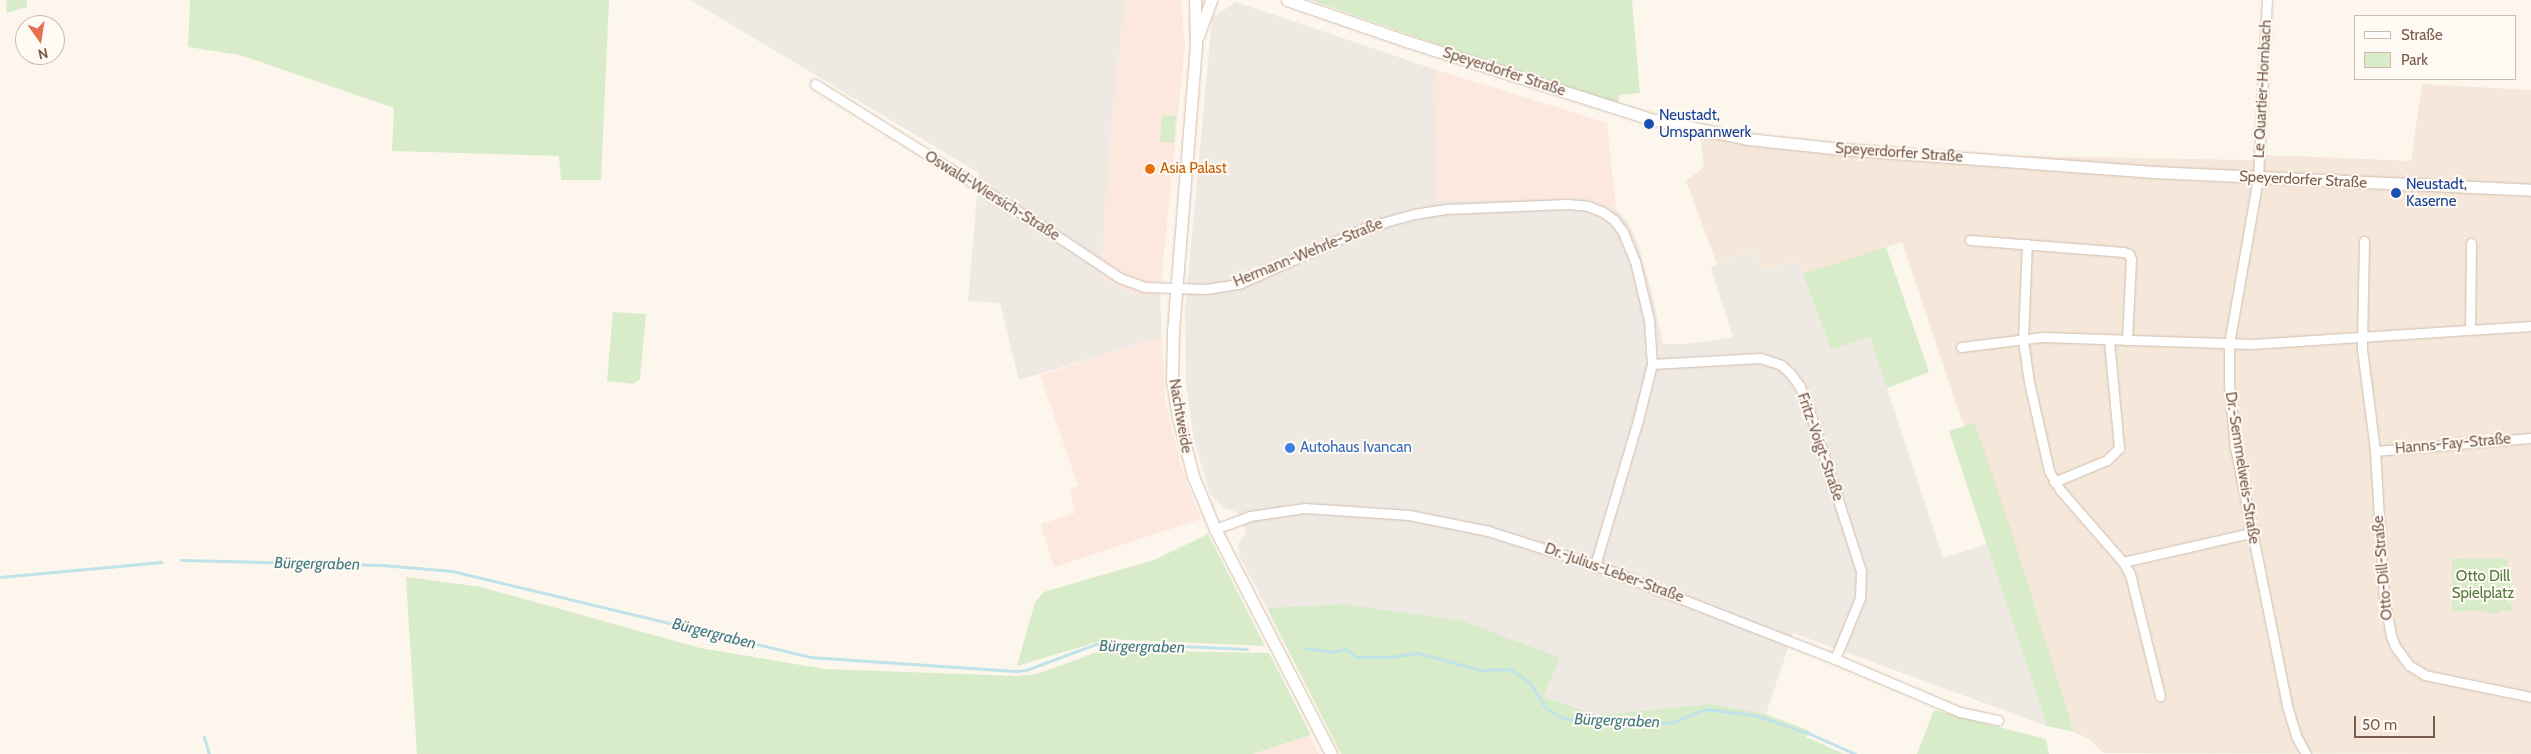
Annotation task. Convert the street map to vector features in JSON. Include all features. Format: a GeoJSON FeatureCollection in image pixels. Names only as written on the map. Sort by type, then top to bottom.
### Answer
{"type":"FeatureCollection","features":[{"type":"Feature","properties":{"kind":"street","name":"Nachtweide"},"geometry":{"type":"LineString","coordinates":[[1195,0],[1196,45],[1173,332],[1174,392],[1193,476],[1215,528],[1331,754]]}},
{"type":"Feature","properties":{"kind":"street","name":"Nachtweide"},"geometry":{"type":"LineString","coordinates":[[1196,45],[1211,0]]}},
{"type":"Feature","properties":{"kind":"street","name":"Speyerdorfer Straße"},"geometry":{"type":"LineString","coordinates":[[1287,0],[1645,117],[1694,130],[1748,139],[1841,149],[2258,178],[2531,190]]}},
{"type":"Feature","properties":{"kind":"street","name":"Le Quartier-Hornbach"},"geometry":{"type":"LineString","coordinates":[[2258,178],[2267,0]]}},
{"type":"Feature","properties":{"kind":"street","name":"Oswald-Wiersich-Straße"},"geometry":{"type":"LineString","coordinates":[[815,84],[1045,228],[1120,278],[1145,287],[1177,288]]}},
{"type":"Feature","properties":{"kind":"street","name":"Dr.-Semmelweis-Straße"},"geometry":{"type":"LineString","coordinates":[[2258,178],[2229,345],[2232,423],[2251,533],[2292,725],[2306,754]]}},
{"type":"Feature","properties":{"kind":"street","name":"Hermann-Wehrle-Straße"},"geometry":{"type":"LineString","coordinates":[[1177,288],[1206,289],[1239,284],[1364,228],[1414,214],[1446,209],[1567,204],[1588,206],[1603,212],[1614,220],[1623,232],[1630,248],[1649,320],[1652,364],[1638,420],[1595,565]]}},
{"type":"Feature","properties":{"kind":"street"},"geometry":{"type":"LineString","coordinates":[[1970,240],[2129,254],[2131,259],[2127,340]]}},
{"type":"Feature","properties":{"kind":"street","name":"Otto-Dill-Straße"},"geometry":{"type":"LineString","coordinates":[[2364,241],[2362,337],[2374,451],[2385,611],[2394,646],[2409,666],[2425,675],[2531,698]]}},
{"type":"Feature","properties":{"kind":"street"},"geometry":{"type":"LineString","coordinates":[[2470,330],[2471,243]]}},
{"type":"Feature","properties":{"kind":"street"},"geometry":{"type":"LineString","coordinates":[[2027,244],[2023,340],[2029,382],[2046,460],[2054,482],[2123,562],[2133,581],[2160,696]]}},
{"type":"Feature","properties":{"kind":"street"},"geometry":{"type":"LineString","coordinates":[[1961,347],[2043,338],[2229,345],[2531,326]]}},
{"type":"Feature","properties":{"kind":"street"},"geometry":{"type":"LineString","coordinates":[[2054,482],[2106,460],[2119,448],[2109,340]]}},
{"type":"Feature","properties":{"kind":"street","name":"Fritz-Voigt-Straße"},"geometry":{"type":"LineString","coordinates":[[1652,364],[1760,358],[1781,366],[1790,373],[1800,388],[1813,421],[1861,571],[1860,598],[1835,659]]}},
{"type":"Feature","properties":{"kind":"street","name":"Hanns-Fay-Straße"},"geometry":{"type":"LineString","coordinates":[[2374,451],[2531,438]]}},
{"type":"Feature","properties":{"kind":"street","name":"Dr.-Julius-Leber-Straße"},"geometry":{"type":"LineString","coordinates":[[1215,528],[1250,516],[1279,510],[1306,508],[1366,510],[1409,515],[1488,530],[1595,565],[1835,659],[1960,712],[1998,720]]}},
{"type":"Feature","properties":{"kind":"street"},"geometry":{"type":"LineString","coordinates":[[2123,562],[2251,533]]}},
{"type":"Feature","properties":{"kind":"shaded area"},"geometry":{"type":"Polygon","coordinates":[[[690,0],[1125,0],[1111,130],[1101,277],[1132,294],[1160,294],[1162,337],[1019,380],[1000,303],[968,301],[979,173],[690,0]]]}},
{"type":"Feature","properties":{"kind":"shaded area"},"geometry":{"type":"Polygon","coordinates":[[[1125,0],[1181,0],[1185,45],[1160,294],[1132,295],[1101,278],[1111,130],[1125,0]]]}},
{"type":"Feature","properties":{"kind":"shaded area"},"geometry":{"type":"Polygon","coordinates":[[[1236,2],[1434,69],[1436,201],[1583,198],[1616,209],[1627,221],[1637,241],[1653,297],[1663,344],[1687,344],[1733,337],[1711,268],[1717,264],[1753,249],[1762,272],[1797,258],[1831,350],[1870,337],[1943,558],[1987,544],[2047,726],[1793,633],[1766,714],[1711,704],[1594,715],[1543,697],[1559,658],[1343,604],[1267,608],[1239,556],[1238,544],[1246,532],[1237,512],[1223,508],[1210,494],[1194,440],[1186,385],[1185,310],[1212,18],[1236,2]]]}},
{"type":"Feature","properties":{"kind":"shaded area"},"geometry":{"type":"Polygon","coordinates":[[[1434,69],[1607,123],[1616,209],[1583,198],[1436,201],[1434,69]]]}},
{"type":"Feature","properties":{"kind":"shaded area"},"geometry":{"type":"Polygon","coordinates":[[[2422,84],[2531,90],[2531,754],[2103,753],[2089,739],[2074,732],[1975,423],[1964,427],[1902,242],[1803,274],[1797,258],[1762,272],[1753,249],[1717,264],[1686,181],[1704,167],[1699,125],[1770,137],[2013,156],[2249,160],[2266,155],[2411,161],[2422,84]]]}},
{"type":"Feature","properties":{"kind":"shaded area"},"geometry":{"type":"Polygon","coordinates":[[[1162,337],[1165,401],[1182,470],[1201,519],[1054,567],[1041,524],[1075,513],[1070,488],[1078,486],[1040,375],[1162,337]]]}},
{"type":"Feature","properties":{"kind":"shaded area"},"geometry":{"type":"Polygon","coordinates":[[[1310,736],[1319,754],[1253,754],[1310,736]]]}},
{"type":"Feature","properties":{"kind":"green space"},"geometry":{"type":"Polygon","coordinates":[[[7,0],[27,0],[27,7],[6,13],[7,0]]]}},
{"type":"Feature","properties":{"kind":"green space"},"geometry":{"type":"Polygon","coordinates":[[[190,0],[609,0],[601,180],[561,180],[559,156],[392,151],[394,108],[240,55],[188,47],[190,0]]]}},
{"type":"Feature","properties":{"kind":"green space"},"geometry":{"type":"Polygon","coordinates":[[[1311,0],[1632,0],[1640,93],[1619,95],[1618,103],[1508,69],[1311,0]]]}},
{"type":"Feature","properties":{"kind":"green space"},"geometry":{"type":"Polygon","coordinates":[[[1162,115],[1176,116],[1174,143],[1160,142],[1162,115]]]}},
{"type":"Feature","properties":{"kind":"green space"},"geometry":{"type":"Polygon","coordinates":[[[1886,247],[1929,372],[1887,388],[1870,337],[1831,350],[1803,274],[1886,247]]]}},
{"type":"Feature","properties":{"kind":"green space"},"geometry":{"type":"Polygon","coordinates":[[[613,312],[646,314],[640,379],[633,384],[607,381],[613,312]]]}},
{"type":"Feature","properties":{"kind":"green space"},"geometry":{"type":"Polygon","coordinates":[[[1975,423],[2012,533],[2074,732],[2047,726],[1949,431],[1975,423]]]}},
{"type":"Feature","properties":{"kind":"green space"},"geometry":{"type":"Polygon","coordinates":[[[1208,534],[1265,646],[1107,639],[1017,666],[1035,602],[1044,592],[1154,560],[1208,534]]]}},
{"type":"Feature","properties":{"kind":"green space","name":"Otto Dill Spielplatz"},"geometry":{"type":"Polygon","coordinates":[[[2452,559],[2508,559],[2512,611],[2501,610],[2497,614],[2480,611],[2452,611],[2452,559]]]}},
{"type":"Feature","properties":{"kind":"green space"},"geometry":{"type":"Polygon","coordinates":[[[406,577],[481,587],[700,648],[825,669],[1018,676],[1037,674],[1103,650],[1269,653],[1311,735],[1253,754],[417,754],[406,577]]]}},
{"type":"Feature","properties":{"kind":"green space"},"geometry":{"type":"Polygon","coordinates":[[[1343,604],[1463,621],[1560,658],[1543,697],[1596,715],[1711,704],[1766,714],[1810,731],[1806,737],[1844,754],[1341,754],[1267,608],[1343,604]]]}},
{"type":"Feature","properties":{"kind":"green space"},"geometry":{"type":"Polygon","coordinates":[[[1934,710],[2046,739],[2049,754],[1917,754],[1934,710]]]}},
{"type":"Feature","properties":{"kind":"waterway","name":"Bürgergraben"},"geometry":{"type":"LineString","coordinates":[[181,560],[382,565],[452,571],[810,657],[1015,671],[1026,670],[1096,644],[1247,649]]}},
{"type":"Feature","properties":{"kind":"waterway","name":"Bürgergraben"},"geometry":{"type":"LineString","coordinates":[[0,577],[161,562]]}},
{"type":"Feature","properties":{"kind":"waterway","name":"Bürgergraben"},"geometry":{"type":"LineString","coordinates":[[1306,648],[1333,652],[1345,649],[1357,657],[1390,657],[1418,653],[1480,670],[1511,669],[1530,683],[1545,707],[1562,718],[1591,723],[1627,721],[1671,723],[1705,709],[1755,715],[1813,735],[1855,754]]}},
{"type":"Feature","properties":{"kind":"waterway"},"geometry":{"type":"LineString","coordinates":[[204,737],[209,754]]}},
{"type":"Feature","properties":{"kind":"place","name":"Neustadt, Umspannwerk"},"geometry":{"type":"Point","coordinates":[1649,124]}},
{"type":"Feature","properties":{"kind":"place","name":"Asia Palast"},"geometry":{"type":"Point","coordinates":[1150,169]}},
{"type":"Feature","properties":{"kind":"place","name":"Neustadt, Kaserne"},"geometry":{"type":"Point","coordinates":[2396,193]}},
{"type":"Feature","properties":{"kind":"place","name":"Autohaus Ivancan"},"geometry":{"type":"Point","coordinates":[1290,448]}}]}
